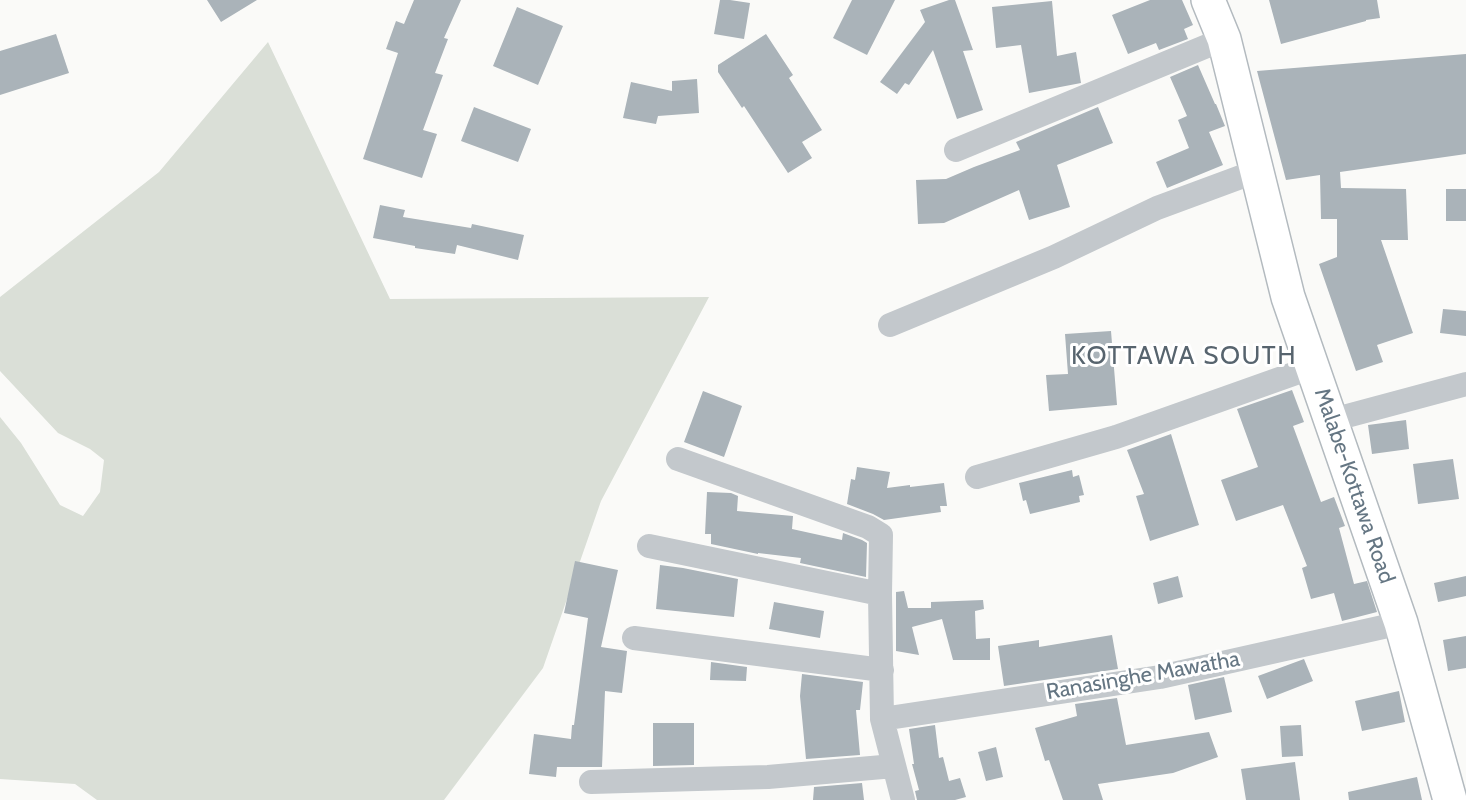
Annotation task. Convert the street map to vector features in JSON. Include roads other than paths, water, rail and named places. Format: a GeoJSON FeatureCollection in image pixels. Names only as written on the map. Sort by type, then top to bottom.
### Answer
{"type":"FeatureCollection","features":[{"type":"Feature","properties":{"kind":"main road","name":"Malabe-Kottawa Road"},"geometry":{"type":"LineString","coordinates":[[1208,0],[1224,39],[1288,297],[1401,623],[1450,800]]}},
{"type":"Feature","properties":{"kind":"street"},"geometry":{"type":"LineString","coordinates":[[956,150],[1224,39]]}},
{"type":"Feature","properties":{"kind":"street"},"geometry":{"type":"LineString","coordinates":[[890,325],[1054,257],[1157,208],[1257,171]]}},
{"type":"Feature","properties":{"kind":"street"},"geometry":{"type":"LineString","coordinates":[[977,477],[1116,437],[1313,367]]}},
{"type":"Feature","properties":{"kind":"street"},"geometry":{"type":"LineString","coordinates":[[1332,420],[1466,384]]}},
{"type":"Feature","properties":{"kind":"street"},"geometry":{"type":"LineString","coordinates":[[678,459],[868,527],[882,535],[880,594],[882,719],[903,800]]}},
{"type":"Feature","properties":{"kind":"street"},"geometry":{"type":"LineString","coordinates":[[649,546],[880,594]]}},
{"type":"Feature","properties":{"kind":"street","name":"Ranasinghe Mawatha"},"geometry":{"type":"LineString","coordinates":[[882,719],[1160,677],[1401,623]]}},
{"type":"Feature","properties":{"kind":"street"},"geometry":{"type":"LineString","coordinates":[[634,638],[882,670]]}},
{"type":"Feature","properties":{"kind":"street"},"geometry":{"type":"LineString","coordinates":[[591,782],[768,777],[894,766]]}},
{"type":"Feature","properties":{"kind":"district","name":"KOTTAWA SOUTH"},"geometry":{"type":"Point","coordinates":[1184,356]}}]}
